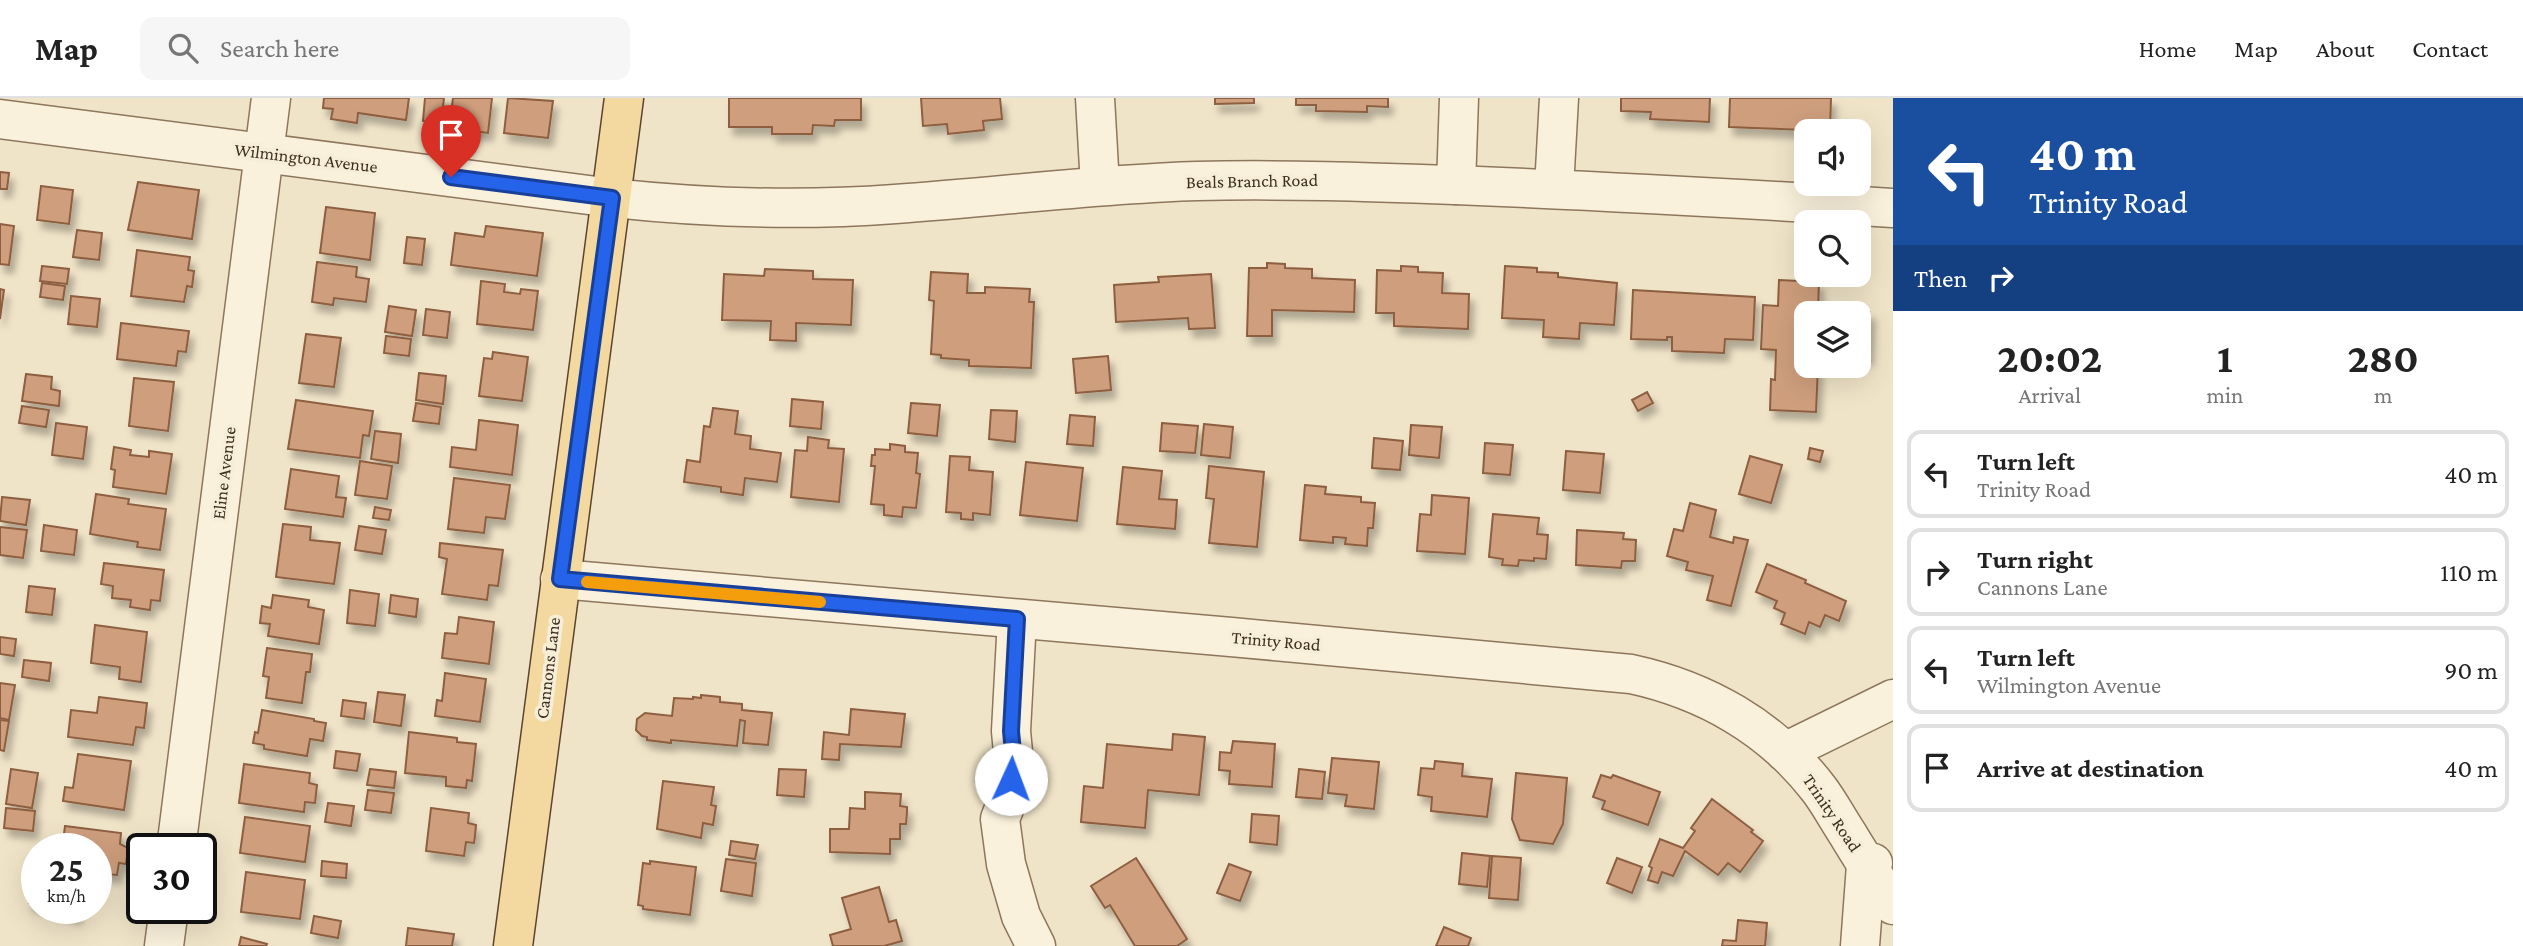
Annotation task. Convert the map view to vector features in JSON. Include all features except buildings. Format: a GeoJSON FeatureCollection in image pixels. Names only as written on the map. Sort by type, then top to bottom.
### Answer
{"type":"FeatureCollection","features":[{"type":"Feature","properties":{"kind":"main road","name":"Cannons Lane"},"geometry":{"type":"LineString","coordinates":[[513,946],[624,98]]}},
{"type":"Feature","properties":{"kind":"street","name":"Eline Avenue"},"geometry":{"type":"LineString","coordinates":[[178,833],[271,98]]}},
{"type":"Feature","properties":{"kind":"street"},"geometry":{"type":"LineString","coordinates":[[1095,98],[1100,186]]}},
{"type":"Feature","properties":{"kind":"street"},"geometry":{"type":"LineString","coordinates":[[1456,186],[1459,98]]}},
{"type":"Feature","properties":{"kind":"street"},"geometry":{"type":"LineString","coordinates":[[1554,188],[1559,98]]}},
{"type":"Feature","properties":{"kind":"street","name":"Wilmington Avenue"},"geometry":{"type":"LineString","coordinates":[[0,119],[612,198]]}},
{"type":"Feature","properties":{"kind":"street","name":"Beals Branch Road"},"geometry":{"type":"LineString","coordinates":[[612,198],[758,208],[891,204],[1100,186],[1195,181],[1329,180],[1554,188],[1893,208]]}},
{"type":"Feature","properties":{"kind":"street"},"geometry":{"type":"LineString","coordinates":[[1893,196],[1893,208]]}},
{"type":"Feature","properties":{"kind":"street","name":"Trinity Road"},"geometry":{"type":"LineString","coordinates":[[560,579],[1631,674],[1688,690],[1718,704],[1765,734],[1803,770],[1879,864],[1893,905]]}},
{"type":"Feature","properties":{"kind":"street"},"geometry":{"type":"LineString","coordinates":[[1017,619],[1011,731],[1014,763],[1009,796],[1000,820],[1006,864],[1021,916],[1035,946]]}},
{"type":"Feature","properties":{"kind":"street"},"geometry":{"type":"LineString","coordinates":[[1785,752],[1893,699]]}},
{"type":"Feature","properties":{"kind":"street"},"geometry":{"type":"LineString","coordinates":[[1860,946],[1879,864]]}},
{"type":"Feature","properties":{"kind":"street"},"geometry":{"type":"LineString","coordinates":[[164,946],[167,924]]}},
{"type":"Feature","properties":{"kind":"slow traffic"},"geometry":{"type":"LineString","coordinates":[[587,582],[820,602]]}},
{"type":"Feature","properties":{"kind":"route"},"geometry":{"type":"LineString","coordinates":[[451,177],[612,198],[560,579],[1017,619],[1011,731],[1014,763],[1011,779]]}}]}
